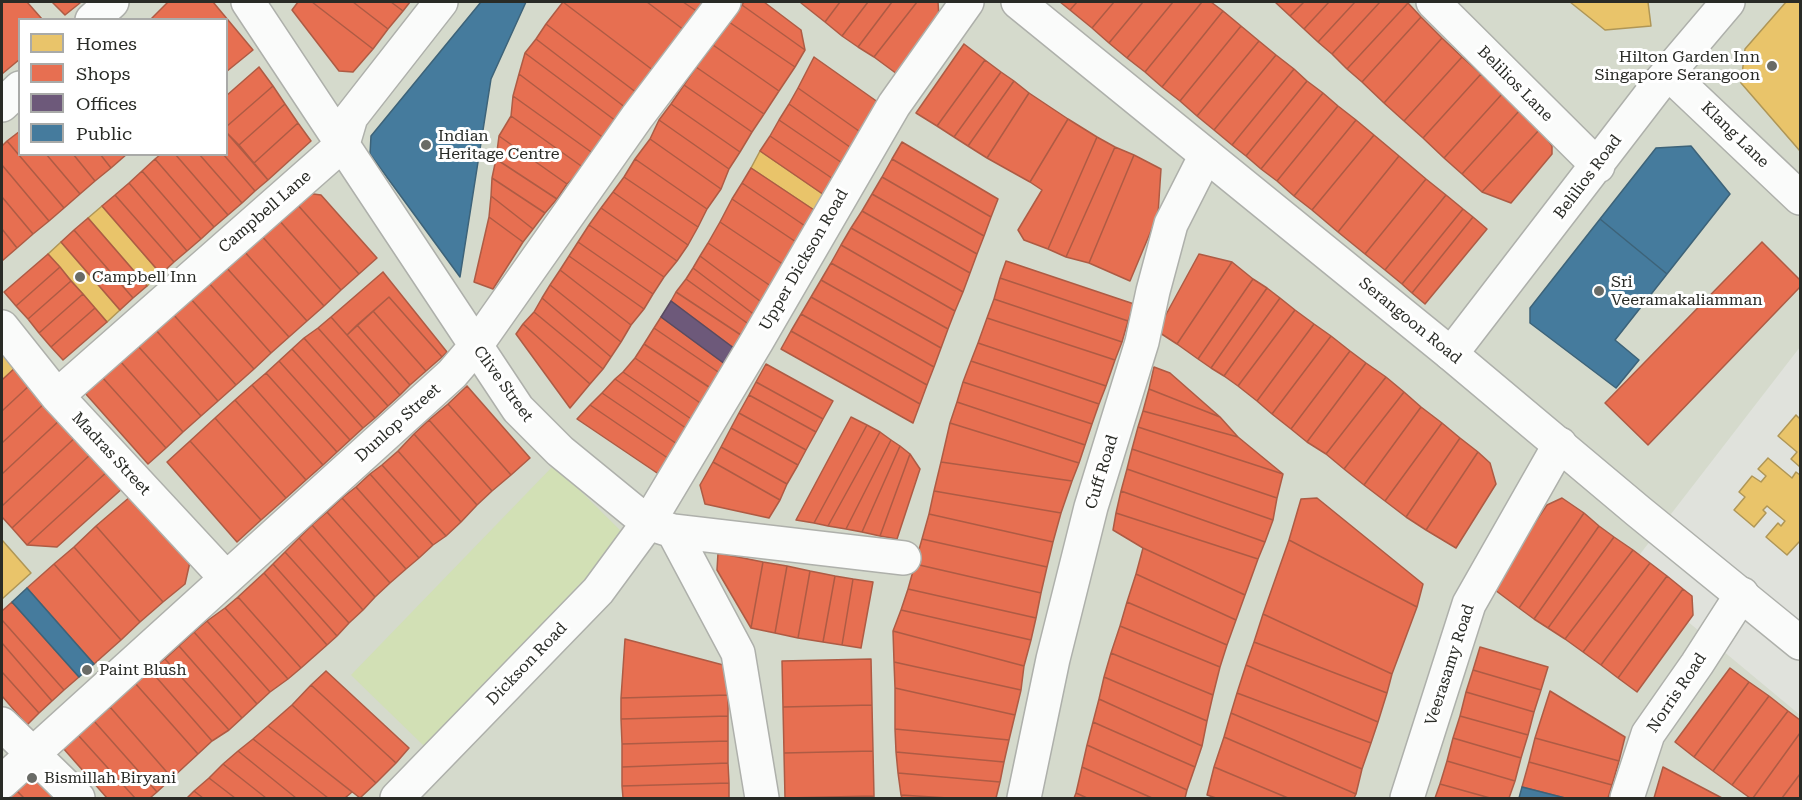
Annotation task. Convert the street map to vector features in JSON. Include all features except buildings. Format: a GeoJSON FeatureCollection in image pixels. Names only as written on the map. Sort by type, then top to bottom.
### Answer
{"type":"FeatureCollection","features":[{"type":"Feature","properties":{"kind":"street"},"geometry":{"type":"LineString","coordinates":[[94,18],[112,2]]}},
{"type":"Feature","properties":{"kind":"street","name":"Clive Street"},"geometry":{"type":"LineString","coordinates":[[248,2],[518,409],[560,451],[661,527]]}},
{"type":"Feature","properties":{"kind":"street"},"geometry":{"type":"LineString","coordinates":[[343,144],[351,117],[441,2]]}},
{"type":"Feature","properties":{"kind":"street","name":"Dunlop Street"},"geometry":{"type":"LineString","coordinates":[[2,782],[452,374],[475,347],[637,117],[724,2]]}},
{"type":"Feature","properties":{"kind":"street","name":"Upper Dickson Road"},"geometry":{"type":"LineString","coordinates":[[661,527],[758,341],[894,105],[966,2]]}},
{"type":"Feature","properties":{"kind":"street","name":"Serangoon Road"},"geometry":{"type":"LineString","coordinates":[[1018,2],[1451,354],[1800,643]]}},
{"type":"Feature","properties":{"kind":"street","name":"Belilios Lane"},"geometry":{"type":"LineString","coordinates":[[1433,2],[1598,166]]}},
{"type":"Feature","properties":{"kind":"street","name":"Belilios Road"},"geometry":{"type":"LineString","coordinates":[[1451,354],[1668,73],[1728,2]]}},
{"type":"Feature","properties":{"kind":"street","name":"Klang Lane"},"geometry":{"type":"LineString","coordinates":[[1668,73],[1800,198]]}},
{"type":"Feature","properties":{"kind":"street"},"geometry":{"type":"LineString","coordinates":[[2,105],[18,90]]}},
{"type":"Feature","properties":{"kind":"street","name":"Campbell Lane"},"geometry":{"type":"LineString","coordinates":[[57,396],[343,144]]}},
{"type":"Feature","properties":{"kind":"street","name":"Cuff Road"},"geometry":{"type":"LineString","coordinates":[[1024,798],[1053,659],[1091,507],[1142,342],[1171,224],[1206,154]]}},
{"type":"Feature","properties":{"kind":"street","name":"Madras Street"},"geometry":{"type":"LineString","coordinates":[[2,327],[57,396],[226,578]]}},
{"type":"Feature","properties":{"kind":"street","name":"Veerasamy Road"},"geometry":{"type":"LineString","coordinates":[[1407,798],[1469,604],[1560,444]]}},
{"type":"Feature","properties":{"kind":"street"},"geometry":{"type":"LineString","coordinates":[[661,527],[904,558]]}},
{"type":"Feature","properties":{"kind":"street"},"geometry":{"type":"LineString","coordinates":[[661,527],[738,653],[762,798]]}},
{"type":"Feature","properties":{"kind":"street","name":"Dickson Road"},"geometry":{"type":"LineString","coordinates":[[397,798],[661,527]]}},
{"type":"Feature","properties":{"kind":"street","name":"Norris Road"},"geometry":{"type":"LineString","coordinates":[[1627,798],[1648,734],[1742,594]]}},
{"type":"Feature","properties":{"kind":"street"},"geometry":{"type":"LineString","coordinates":[[2,723],[78,798]]}},
{"type":"Feature","properties":{"kind":"shaded area"},"geometry":{"type":"Polygon","coordinates":[[[2,2],[1800,2],[1800,347],[1627,571],[1800,715],[1800,798],[2,798],[2,2]]]}},
{"type":"Feature","properties":{"kind":"green space"},"geometry":{"type":"Polygon","coordinates":[[[554,465],[626,536],[424,746],[351,675],[554,465]]]}},
{"type":"Feature","properties":{"kind":"place","name":"Hilton Garden Inn Singapore Serangoon"},"geometry":{"type":"Point","coordinates":[1772,66]}},
{"type":"Feature","properties":{"kind":"place","name":"Indian Heritage Centre"},"geometry":{"type":"Point","coordinates":[426,145]}},
{"type":"Feature","properties":{"kind":"place","name":"Campbell Inn"},"geometry":{"type":"Point","coordinates":[80,277]}},
{"type":"Feature","properties":{"kind":"place","name":"Sri Veeramakaliamman"},"geometry":{"type":"Point","coordinates":[1599,291]}},
{"type":"Feature","properties":{"kind":"place","name":"Paint Blush"},"geometry":{"type":"Point","coordinates":[87,670]}},
{"type":"Feature","properties":{"kind":"place","name":"Bismillah Biryani"},"geometry":{"type":"Point","coordinates":[32,778]}}]}
